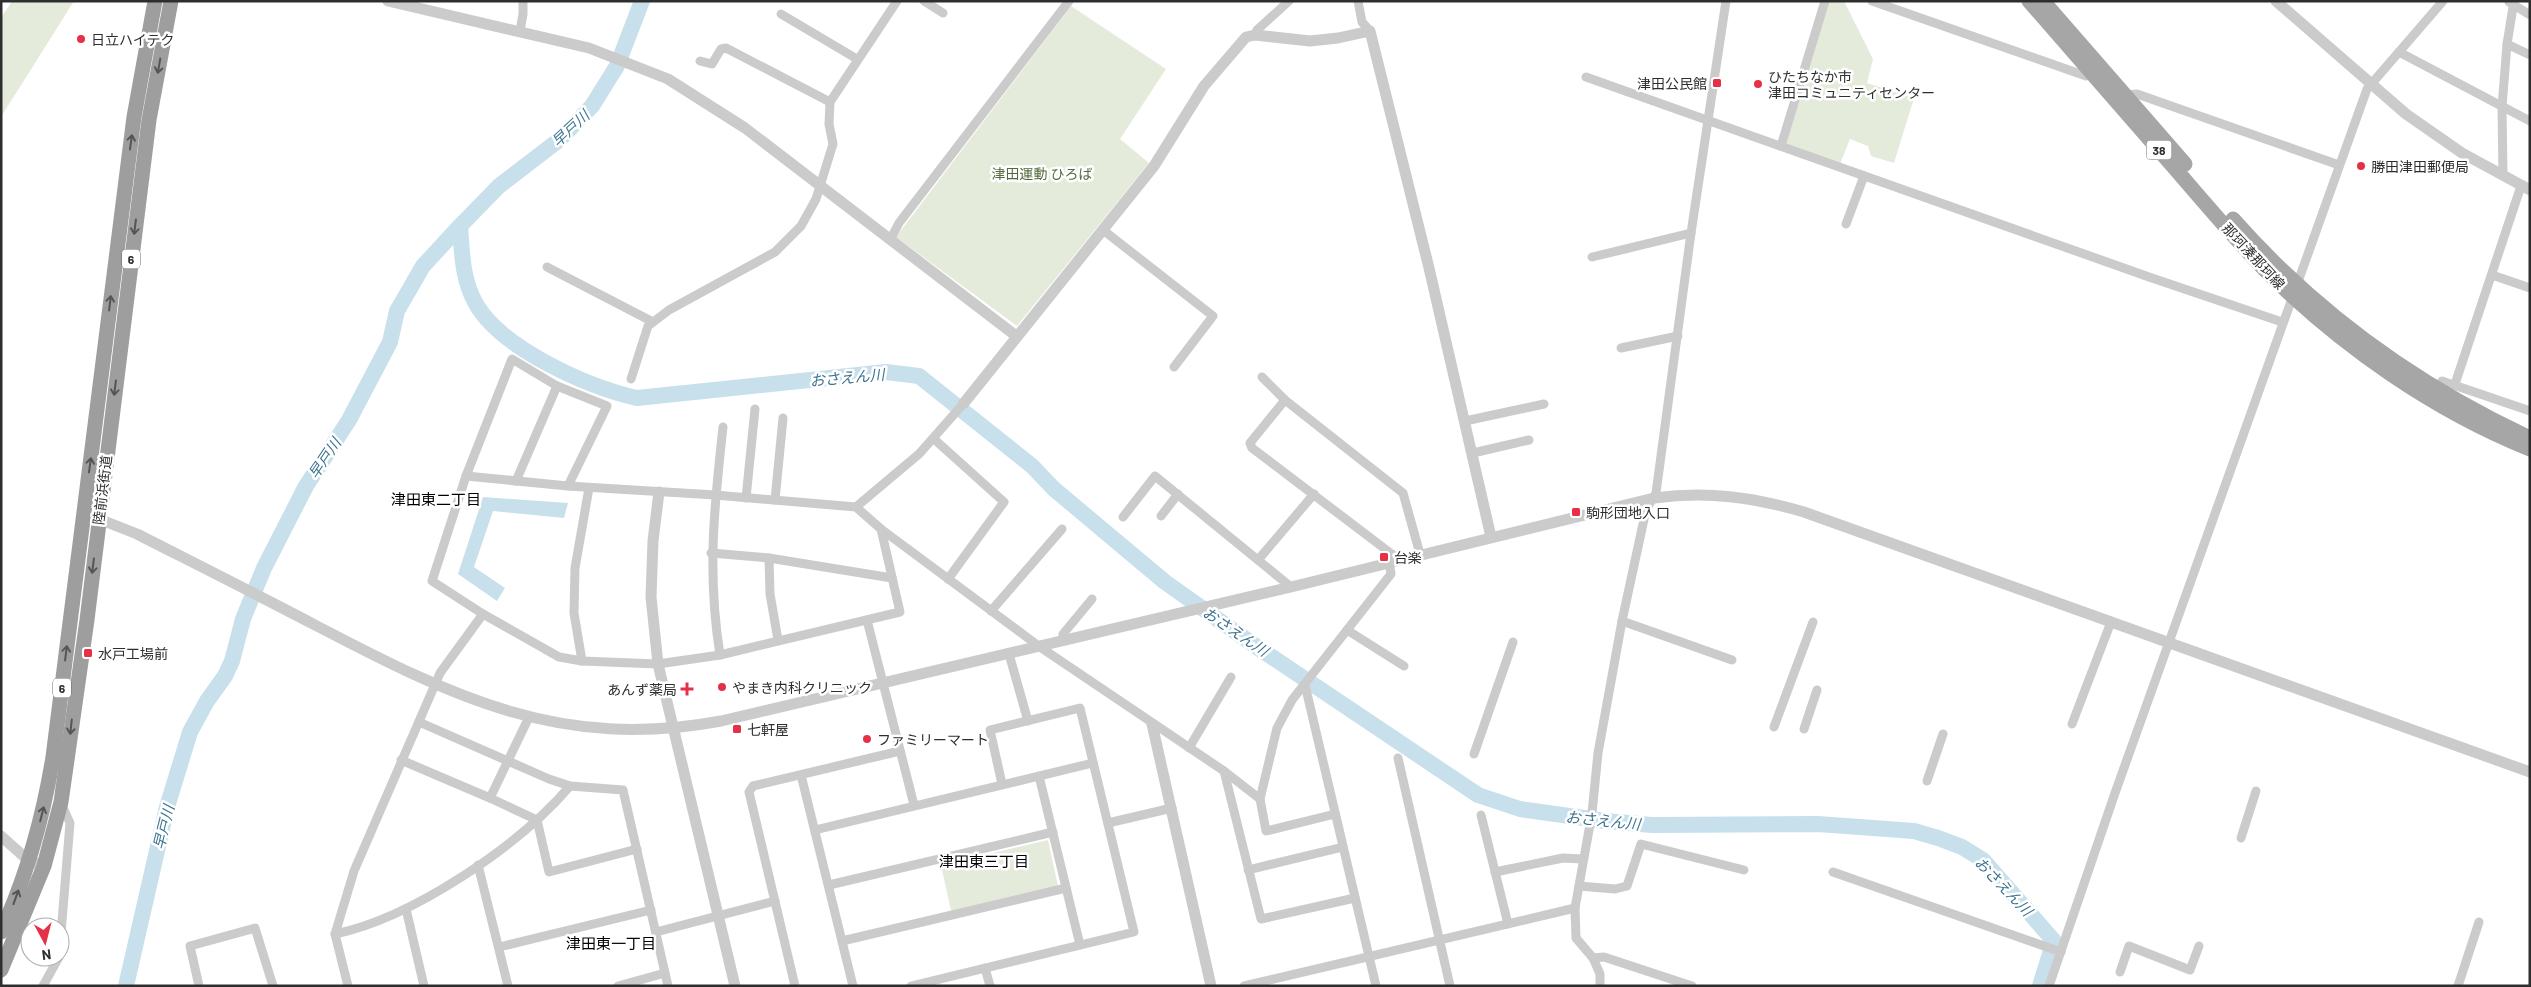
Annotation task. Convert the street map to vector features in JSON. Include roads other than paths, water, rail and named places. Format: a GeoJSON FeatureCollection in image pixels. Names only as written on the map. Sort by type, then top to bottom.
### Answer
{"type":"FeatureCollection","features":[{"type":"Feature","properties":{"kind":"highway","name":"陸前浜街道"},"geometry":{"type":"LineString","coordinates":[[1,932],[29,861],[47,793],[53,757],[134,117],[155,1]]}},
{"type":"Feature","properties":{"kind":"highway","name":"陸前浜街道"},"geometry":{"type":"LineString","coordinates":[[1,970],[44,866],[61,802],[87,620],[149,120],[171,1]]}},
{"type":"Feature","properties":{"kind":"main road","name":"那珂湊那珂線"},"geometry":{"type":"LineString","coordinates":[[2029,1],[2248,252],[2294,290],[2437,390],[2484,416],[2530,438]]}},
{"type":"Feature","properties":{"kind":"main road","name":"那珂湊那珂線"},"geometry":{"type":"LineString","coordinates":[[2043,1],[2294,290],[2348,342],[2409,385],[2485,428],[2530,449]]}},
{"type":"Feature","properties":{"kind":"street"},"geometry":{"type":"LineString","coordinates":[[388,1],[520,31],[610,55],[641,67],[707,102],[821,186],[1016,336]]}},
{"type":"Feature","properties":{"kind":"street"},"geometry":{"type":"LineString","coordinates":[[520,31],[524,14],[523,1]]}},
{"type":"Feature","properties":{"kind":"street"},"geometry":{"type":"LineString","coordinates":[[631,379],[648,326],[669,310],[775,252],[801,226],[812,211],[832,144],[829,124],[830,102],[897,1]]}},
{"type":"Feature","properties":{"kind":"street"},"geometry":{"type":"LineString","coordinates":[[924,1],[943,13]]}},
{"type":"Feature","properties":{"kind":"street"},"geometry":{"type":"LineString","coordinates":[[890,240],[899,223],[1069,1]]}},
{"type":"Feature","properties":{"kind":"street"},"geometry":{"type":"LineString","coordinates":[[1255,35],[1257,30],[1289,1]]}},
{"type":"Feature","properties":{"kind":"street"},"geometry":{"type":"LineString","coordinates":[[1358,1],[1362,22],[1370,31],[1429,268],[1491,537]]}},
{"type":"Feature","properties":{"kind":"street"},"geometry":{"type":"LineString","coordinates":[[1600,986],[1600,974],[1593,958],[1576,938],[1575,908],[1588,825],[1592,813],[1598,753],[1622,621],[1646,510],[1654,498],[1726,1]]}},
{"type":"Feature","properties":{"kind":"street"},"geometry":{"type":"LineString","coordinates":[[1781,146],[1825,1]]}},
{"type":"Feature","properties":{"kind":"street"},"geometry":{"type":"LineString","coordinates":[[1872,1],[2086,76],[2092,74]]}},
{"type":"Feature","properties":{"kind":"street"},"geometry":{"type":"LineString","coordinates":[[2276,1],[2406,114],[2439,138],[2502,176],[2526,188],[2492,275],[2455,384]]}},
{"type":"Feature","properties":{"kind":"street"},"geometry":{"type":"LineString","coordinates":[[2049,986],[2115,793],[2170,643],[2282,322],[2367,89],[2443,1]]}},
{"type":"Feature","properties":{"kind":"street"},"geometry":{"type":"LineString","coordinates":[[2502,176],[2502,107],[2512,2],[2530,15]]}},
{"type":"Feature","properties":{"kind":"street"},"geometry":{"type":"LineString","coordinates":[[781,14],[857,59]]}},
{"type":"Feature","properties":{"kind":"street"},"geometry":{"type":"LineString","coordinates":[[856,507],[876,493],[934,439],[954,416],[1016,336],[1154,166],[1176,127],[1215,72],[1246,37],[1255,35],[1310,40],[1338,38],[1370,31]]}},
{"type":"Feature","properties":{"kind":"street"},"geometry":{"type":"LineString","coordinates":[[2507,44],[2530,56]]}},
{"type":"Feature","properties":{"kind":"street"},"geometry":{"type":"LineString","coordinates":[[700,61],[712,64],[721,49],[726,48],[830,102]]}},
{"type":"Feature","properties":{"kind":"street"},"geometry":{"type":"LineString","coordinates":[[2399,52],[2530,121]]}},
{"type":"Feature","properties":{"kind":"street"},"geometry":{"type":"LineString","coordinates":[[1586,77],[2149,277],[2282,322]]}},
{"type":"Feature","properties":{"kind":"street"},"geometry":{"type":"LineString","coordinates":[[2125,95],[2136,94],[2339,165]]}},
{"type":"Feature","properties":{"kind":"street"},"geometry":{"type":"LineString","coordinates":[[1846,224],[1864,176]]}},
{"type":"Feature","properties":{"kind":"street"},"geometry":{"type":"LineString","coordinates":[[1102,230],[1213,316],[1174,367]]}},
{"type":"Feature","properties":{"kind":"street"},"geometry":{"type":"LineString","coordinates":[[1592,257],[1691,233]]}},
{"type":"Feature","properties":{"kind":"street"},"geometry":{"type":"LineString","coordinates":[[547,267],[653,322]]}},
{"type":"Feature","properties":{"kind":"street"},"geometry":{"type":"LineString","coordinates":[[2492,275],[2530,288]]}},
{"type":"Feature","properties":{"kind":"street"},"geometry":{"type":"LineString","coordinates":[[1621,348],[1678,336]]}},
{"type":"Feature","properties":{"kind":"street"},"geometry":{"type":"LineString","coordinates":[[568,486],[607,406],[557,386],[512,359],[466,476],[432,581],[483,614],[559,656],[582,660],[658,664],[720,655],[900,612],[881,529]]}},
{"type":"Feature","properties":{"kind":"street"},"geometry":{"type":"LineString","coordinates":[[1262,377],[1285,400],[1403,493],[1420,554]]}},
{"type":"Feature","properties":{"kind":"street"},"geometry":{"type":"LineString","coordinates":[[2437,390],[2442,381],[2530,411]]}},
{"type":"Feature","properties":{"kind":"street"},"geometry":{"type":"LineString","coordinates":[[516,481],[557,386]]}},
{"type":"Feature","properties":{"kind":"street"},"geometry":{"type":"LineString","coordinates":[[1285,400],[1250,443],[1252,448],[1314,494],[1393,561]]}},
{"type":"Feature","properties":{"kind":"street"},"geometry":{"type":"LineString","coordinates":[[1465,421],[1544,404]]}},
{"type":"Feature","properties":{"kind":"street"},"geometry":{"type":"LineString","coordinates":[[746,498],[755,409]]}},
{"type":"Feature","properties":{"kind":"street"},"geometry":{"type":"LineString","coordinates":[[775,500],[783,418]]}},
{"type":"Feature","properties":{"kind":"street"},"geometry":{"type":"LineString","coordinates":[[720,655],[712,591],[711,553],[722,427]]}},
{"type":"Feature","properties":{"kind":"street"},"geometry":{"type":"LineString","coordinates":[[934,439],[1004,502],[948,579]]}},
{"type":"Feature","properties":{"kind":"street"},"geometry":{"type":"LineString","coordinates":[[1473,453],[1529,440]]}},
{"type":"Feature","properties":{"kind":"street"},"geometry":{"type":"LineString","coordinates":[[466,476],[589,488],[715,495],[856,507],[881,529],[1040,647],[1224,772],[1260,799]]}},
{"type":"Feature","properties":{"kind":"street"},"geometry":{"type":"LineString","coordinates":[[1122,517],[1155,476],[1291,587]]}},
{"type":"Feature","properties":{"kind":"street"},"geometry":{"type":"LineString","coordinates":[[582,660],[574,613],[575,568],[589,488]]}},
{"type":"Feature","properties":{"kind":"street"},"geometry":{"type":"LineString","coordinates":[[659,492],[653,541],[651,597],[658,664],[735,986]]}},
{"type":"Feature","properties":{"kind":"street"},"geometry":{"type":"LineString","coordinates":[[1162,516],[1178,494]]}},
{"type":"Feature","properties":{"kind":"street"},"geometry":{"type":"LineString","coordinates":[[1258,560],[1314,494]]}},
{"type":"Feature","properties":{"kind":"street"},"geometry":{"type":"LineString","coordinates":[[83,513],[137,534],[390,664],[436,684],[498,709],[577,726],[611,730],[672,728],[721,721],[1040,647],[1654,498],[1702,494],[1763,500],[1813,515],[2530,772]]}},
{"type":"Feature","properties":{"kind":"street"},"geometry":{"type":"LineString","coordinates":[[991,611],[1062,529]]}},
{"type":"Feature","properties":{"kind":"street"},"geometry":{"type":"LineString","coordinates":[[711,553],[769,558],[892,578]]}},
{"type":"Feature","properties":{"kind":"street"},"geometry":{"type":"LineString","coordinates":[[769,558],[770,594],[778,640]]}},
{"type":"Feature","properties":{"kind":"street"},"geometry":{"type":"LineString","coordinates":[[1335,814],[1266,831],[1260,799],[1277,728],[1292,700],[1305,686],[1391,574],[1393,561]]}},
{"type":"Feature","properties":{"kind":"street"},"geometry":{"type":"LineString","coordinates":[[1063,640],[1062,634],[1092,599]]}},
{"type":"Feature","properties":{"kind":"street"},"geometry":{"type":"LineString","coordinates":[[348,986],[335,934],[354,871],[440,673],[483,614]]}},
{"type":"Feature","properties":{"kind":"street"},"geometry":{"type":"LineString","coordinates":[[867,620],[914,805]]}},
{"type":"Feature","properties":{"kind":"street"},"geometry":{"type":"LineString","coordinates":[[1622,621],[1732,660]]}},
{"type":"Feature","properties":{"kind":"street"},"geometry":{"type":"LineString","coordinates":[[1774,727],[1813,622]]}},
{"type":"Feature","properties":{"kind":"street"},"geometry":{"type":"LineString","coordinates":[[2072,724],[2111,622]]}},
{"type":"Feature","properties":{"kind":"street"},"geometry":{"type":"LineString","coordinates":[[1347,630],[1404,666]]}},
{"type":"Feature","properties":{"kind":"street"},"geometry":{"type":"LineString","coordinates":[[1474,754],[1513,642]]}},
{"type":"Feature","properties":{"kind":"street"},"geometry":{"type":"LineString","coordinates":[[1010,654],[1028,721]]}},
{"type":"Feature","properties":{"kind":"street"},"geometry":{"type":"LineString","coordinates":[[1189,748],[1231,677]]}},
{"type":"Feature","properties":{"kind":"street"},"geometry":{"type":"LineString","coordinates":[[1305,686],[1376,986]]}},
{"type":"Feature","properties":{"kind":"street"},"geometry":{"type":"LineString","coordinates":[[1804,729],[1817,690]]}},
{"type":"Feature","properties":{"kind":"street"},"geometry":{"type":"LineString","coordinates":[[911,986],[1134,932],[1080,708],[990,730],[1002,784]]}},
{"type":"Feature","properties":{"kind":"street"},"geometry":{"type":"LineString","coordinates":[[490,798],[529,717]]}},
{"type":"Feature","properties":{"kind":"street"},"geometry":{"type":"LineString","coordinates":[[419,722],[570,786],[623,790],[668,986]]}},
{"type":"Feature","properties":{"kind":"street"},"geometry":{"type":"LineString","coordinates":[[1152,724],[1211,986]]}},
{"type":"Feature","properties":{"kind":"street"},"geometry":{"type":"LineString","coordinates":[[1928,781],[1943,734]]}},
{"type":"Feature","properties":{"kind":"street"},"geometry":{"type":"LineString","coordinates":[[795,986],[749,792],[753,786],[900,751]]}},
{"type":"Feature","properties":{"kind":"street"},"geometry":{"type":"LineString","coordinates":[[1398,758],[1450,986]]}},
{"type":"Feature","properties":{"kind":"street"},"geometry":{"type":"LineString","coordinates":[[401,760],[537,820]]}},
{"type":"Feature","properties":{"kind":"street"},"geometry":{"type":"LineString","coordinates":[[815,830],[1093,763]]}},
{"type":"Feature","properties":{"kind":"street"},"geometry":{"type":"LineString","coordinates":[[1224,772],[1261,920],[1355,898]]}},
{"type":"Feature","properties":{"kind":"street"},"geometry":{"type":"LineString","coordinates":[[801,775],[853,986]]}},
{"type":"Feature","properties":{"kind":"street"},"geometry":{"type":"LineString","coordinates":[[1039,776],[1080,945]]}},
{"type":"Feature","properties":{"kind":"street"},"geometry":{"type":"LineString","coordinates":[[335,934],[357,930],[406,909],[478,865],[537,820],[570,786]]}},
{"type":"Feature","properties":{"kind":"street"},"geometry":{"type":"LineString","coordinates":[[2241,838],[2256,791]]}},
{"type":"Feature","properties":{"kind":"street"},"geometry":{"type":"LineString","coordinates":[[61,802],[70,823],[62,917]]}},
{"type":"Feature","properties":{"kind":"street"},"geometry":{"type":"LineString","coordinates":[[1108,823],[1172,808]]}},
{"type":"Feature","properties":{"kind":"street"},"geometry":{"type":"LineString","coordinates":[[1481,814],[1508,924]]}},
{"type":"Feature","properties":{"kind":"street"},"geometry":{"type":"LineString","coordinates":[[537,820],[549,872],[637,849]]}},
{"type":"Feature","properties":{"kind":"street"},"geometry":{"type":"LineString","coordinates":[[829,885],[1052,832]]}},
{"type":"Feature","properties":{"kind":"street"},"geometry":{"type":"LineString","coordinates":[[1,836],[29,861],[44,866]]}},
{"type":"Feature","properties":{"kind":"street"},"geometry":{"type":"LineString","coordinates":[[1579,886],[1615,889],[1627,886],[1641,844],[1744,870]]}},
{"type":"Feature","properties":{"kind":"street"},"geometry":{"type":"LineString","coordinates":[[1248,870],[1343,847]]}},
{"type":"Feature","properties":{"kind":"street"},"geometry":{"type":"LineString","coordinates":[[1495,872],[1563,858],[1583,859]]}},
{"type":"Feature","properties":{"kind":"street"},"geometry":{"type":"LineString","coordinates":[[478,865],[508,986]]}},
{"type":"Feature","properties":{"kind":"street"},"geometry":{"type":"LineString","coordinates":[[1833,872],[2061,952]]}},
{"type":"Feature","properties":{"kind":"street"},"geometry":{"type":"LineString","coordinates":[[842,941],[1066,888]]}},
{"type":"Feature","properties":{"kind":"street"},"geometry":{"type":"LineString","coordinates":[[656,932],[775,902]]}},
{"type":"Feature","properties":{"kind":"street"},"geometry":{"type":"LineString","coordinates":[[1244,986],[1575,908]]}},
{"type":"Feature","properties":{"kind":"street"},"geometry":{"type":"LineString","coordinates":[[406,909],[424,986]]}},
{"type":"Feature","properties":{"kind":"street"},"geometry":{"type":"LineString","coordinates":[[499,947],[651,910]]}},
{"type":"Feature","properties":{"kind":"street"},"geometry":{"type":"LineString","coordinates":[[2458,986],[2479,922]]}},
{"type":"Feature","properties":{"kind":"street"},"geometry":{"type":"LineString","coordinates":[[199,986],[190,946],[255,928],[273,986]]}},
{"type":"Feature","properties":{"kind":"street"},"geometry":{"type":"LineString","coordinates":[[2120,972],[2129,946],[2190,970],[2198,946]]}},
{"type":"Feature","properties":{"kind":"street"},"geometry":{"type":"LineString","coordinates":[[1593,958],[1604,958],[1692,986]]}},
{"type":"Feature","properties":{"kind":"street"},"geometry":{"type":"LineString","coordinates":[[43,986],[53,967]]}},
{"type":"Feature","properties":{"kind":"street"},"geometry":{"type":"LineString","coordinates":[[985,968],[990,986]]}},
{"type":"Feature","properties":{"kind":"street"},"geometry":{"type":"LineString","coordinates":[[618,986],[665,973]]}},
{"type":"Feature","properties":{"kind":"water"},"geometry":{"type":"Polygon","coordinates":[[[483,497],[568,503],[564,518],[493,511],[474,567],[505,588],[497,601],[458,574],[483,497]]]}},
{"type":"Feature","properties":{"kind":"waterway","name":"早戸川"},"geometry":{"type":"LineString","coordinates":[[126,986],[167,807],[190,732],[207,701],[225,676],[232,661],[243,619],[264,568],[306,486],[349,420],[390,342],[397,311],[423,266],[460,226],[499,186],[559,140],[592,106],[617,66],[642,1]]}},
{"type":"Feature","properties":{"kind":"waterway","name":"おさえん川"},"geometry":{"type":"LineString","coordinates":[[460,226],[465,276],[471,295],[488,321],[525,351],[548,364],[617,393],[637,398],[886,372],[919,376],[1032,466],[1054,489],[1165,582],[1254,645],[1478,795],[1520,809],[1605,821],[1652,825],[1818,824],[1914,831],[1962,847],[1983,860],[2054,941],[2040,986]]}},
{"type":"Feature","properties":{"kind":"place","name":"日立ハイテク"},"geometry":{"type":"Point","coordinates":[81,39]}},
{"type":"Feature","properties":{"kind":"place","name":"津田公民館"},"geometry":{"type":"Point","coordinates":[1717,83]}},
{"type":"Feature","properties":{"kind":"place","name":"ひたちなか市 津田コミュニティセンター"},"geometry":{"type":"Point","coordinates":[1758,84]}},
{"type":"Feature","properties":{"kind":"place","name":"勝田津田郵便局"},"geometry":{"type":"Point","coordinates":[2361,166]}},
{"type":"Feature","properties":{"kind":"place","name":"駒形団地入口"},"geometry":{"type":"Point","coordinates":[1576,512]}},
{"type":"Feature","properties":{"kind":"place","name":"台楽"},"geometry":{"type":"Point","coordinates":[1384,557]}},
{"type":"Feature","properties":{"kind":"place","name":"水戸工場前"},"geometry":{"type":"Point","coordinates":[88,653]}},
{"type":"Feature","properties":{"kind":"place","name":"やまき内科クリニック"},"geometry":{"type":"Point","coordinates":[722,687]}},
{"type":"Feature","properties":{"kind":"place","name":"あんず薬局"},"geometry":{"type":"Point","coordinates":[687,689]}},
{"type":"Feature","properties":{"kind":"place","name":"七軒屋"},"geometry":{"type":"Point","coordinates":[737,729]}},
{"type":"Feature","properties":{"kind":"place","name":"ファミリーマート"},"geometry":{"type":"Point","coordinates":[867,739]}},
{"type":"Feature","properties":{"kind":"district","name":"津田東二丁目"},"geometry":{"type":"Point","coordinates":[436,499]}},
{"type":"Feature","properties":{"kind":"district","name":"津田東三丁目"},"geometry":{"type":"Point","coordinates":[984,861]}},
{"type":"Feature","properties":{"kind":"district","name":"津田東一丁目"},"geometry":{"type":"Point","coordinates":[611,943]}},
{"type":"Feature","properties":{"kind":"park label","name":"津田運動 ひろば"},"geometry":{"type":"Point","coordinates":[1042,173]}}]}
